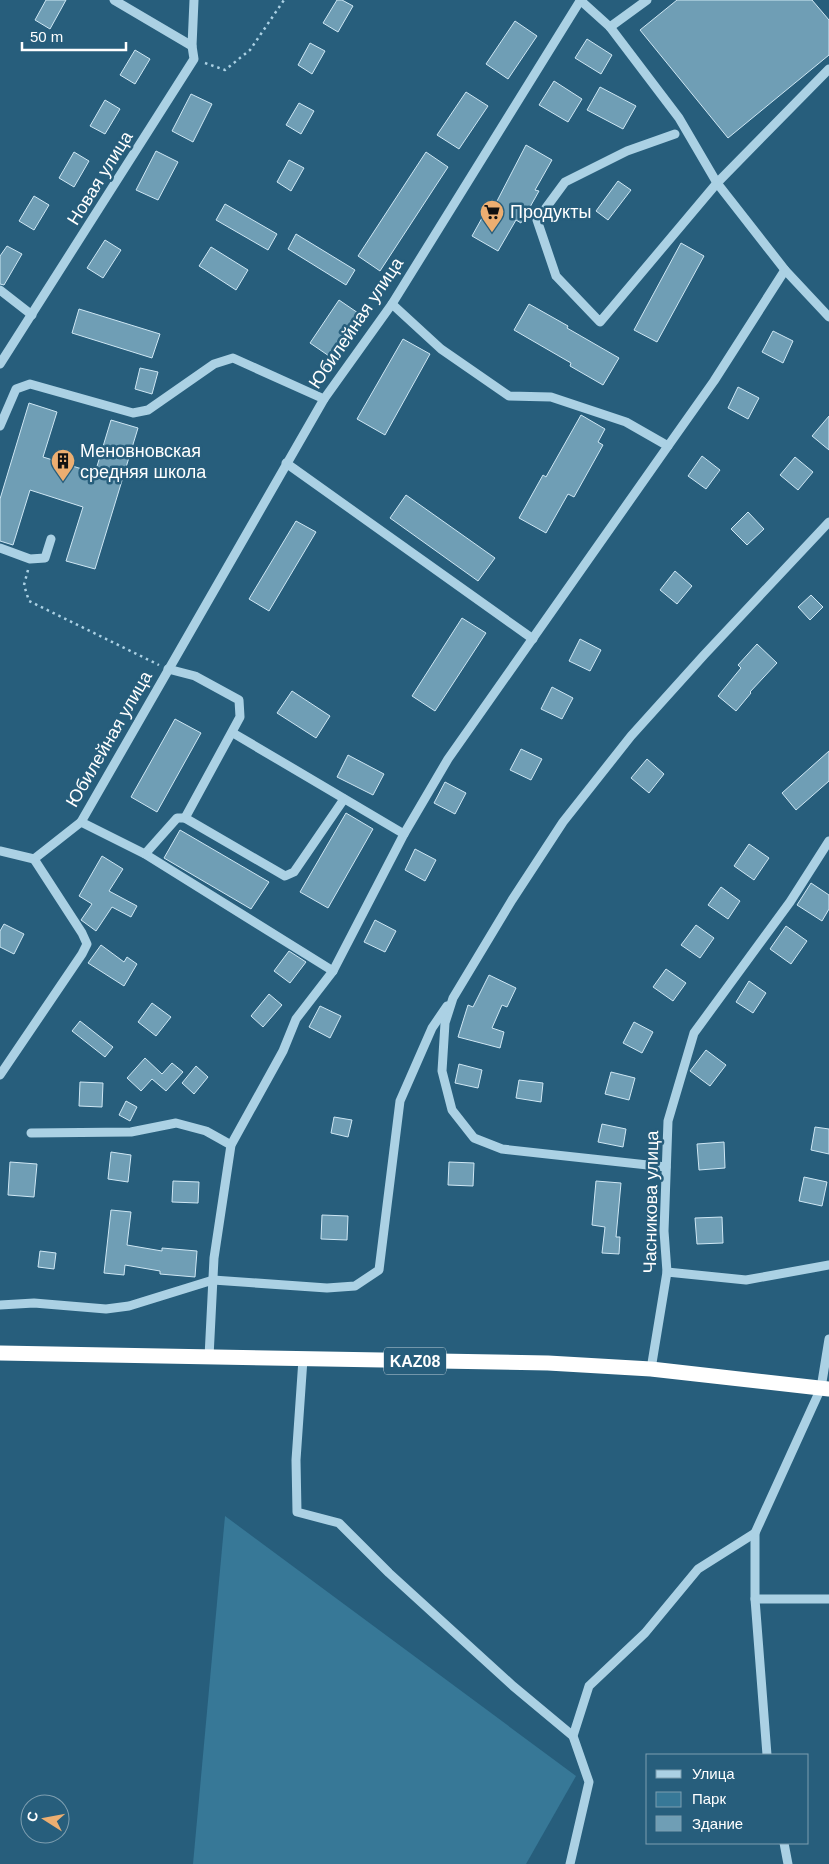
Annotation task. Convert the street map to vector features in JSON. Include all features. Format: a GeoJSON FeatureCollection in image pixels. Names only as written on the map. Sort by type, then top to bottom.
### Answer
{"type":"FeatureCollection","features":[{"type":"Feature","properties":{"kind":"highway","name":"KAZ08"},"geometry":{"type":"LineString","coordinates":[[0,1353],[548,1363],[651,1369],[825,1389]]}},
{"type":"Feature","properties":{"kind":"street"},"geometry":{"type":"LineString","coordinates":[[114,0],[192,46]]}},
{"type":"Feature","properties":{"kind":"street"},"geometry":{"type":"LineString","coordinates":[[194,0],[192,46],[194,59]]}},
{"type":"Feature","properties":{"kind":"street"},"geometry":{"type":"LineString","coordinates":[[580,0],[610,27],[679,118],[717,183],[785,270],[829,317]]}},
{"type":"Feature","properties":{"kind":"street","name":"Юбилейная улица"},"geometry":{"type":"LineString","coordinates":[[34,859],[80,822],[324,398],[392,304],[580,0]]}},
{"type":"Feature","properties":{"kind":"street"},"geometry":{"type":"LineString","coordinates":[[610,27],[647,0]]}},
{"type":"Feature","properties":{"kind":"street","name":"Новая улица"},"geometry":{"type":"LineString","coordinates":[[0,364],[194,59]]}},
{"type":"Feature","properties":{"kind":"street"},"geometry":{"type":"LineString","coordinates":[[675,134],[626,151],[564,182],[537,220],[556,276],[600,322],[717,183],[829,69]]}},
{"type":"Feature","properties":{"kind":"street"},"geometry":{"type":"LineString","coordinates":[[209,1357],[214,1258],[230,1145],[283,1051],[296,1019],[333,971],[404,834],[448,759],[714,381],[785,270]]}},
{"type":"Feature","properties":{"kind":"street"},"geometry":{"type":"LineString","coordinates":[[0,290],[32,315]]}},
{"type":"Feature","properties":{"kind":"street"},"geometry":{"type":"LineString","coordinates":[[392,304],[441,349],[509,396],[551,397],[626,422],[668,446]]}},
{"type":"Feature","properties":{"kind":"street"},"geometry":{"type":"LineString","coordinates":[[0,426],[16,389],[30,384],[133,413],[148,410],[214,364],[233,358],[324,398]]}},
{"type":"Feature","properties":{"kind":"street"},"geometry":{"type":"LineString","coordinates":[[286,463],[534,639]]}},
{"type":"Feature","properties":{"kind":"street"},"geometry":{"type":"LineString","coordinates":[[0,1304],[34,1303],[106,1309],[129,1306],[213,1280],[328,1288],[355,1286],[379,1270],[400,1101],[432,1028],[453,998],[512,900],[563,822],[625,744],[704,655],[829,522]]}},
{"type":"Feature","properties":{"kind":"street"},"geometry":{"type":"LineString","coordinates":[[0,548],[30,559],[45,558],[51,540]]}},
{"type":"Feature","properties":{"kind":"street","name":"Юбилейная улица"},"geometry":{"type":"LineString","coordinates":[[168,669],[195,676],[239,700],[240,718],[185,818]]}},
{"type":"Feature","properties":{"kind":"street"},"geometry":{"type":"LineString","coordinates":[[233,733],[404,834]]}},
{"type":"Feature","properties":{"kind":"street"},"geometry":{"type":"LineString","coordinates":[[145,854],[177,818],[185,818],[285,876],[294,872],[344,799]]}},
{"type":"Feature","properties":{"kind":"street"},"geometry":{"type":"LineString","coordinates":[[80,822],[145,854],[333,971]]}},
{"type":"Feature","properties":{"kind":"street","name":"Часникова улица"},"geometry":{"type":"LineString","coordinates":[[651,1369],[667,1272],[664,1231],[668,1121],[694,1033],[790,902],[829,841]]}},
{"type":"Feature","properties":{"kind":"street"},"geometry":{"type":"LineString","coordinates":[[0,851],[34,859],[82,933],[87,944],[0,1074]]}},
{"type":"Feature","properties":{"kind":"street"},"geometry":{"type":"LineString","coordinates":[[453,998],[445,1023],[442,1071],[452,1110],[474,1138],[502,1149],[666,1167]]}},
{"type":"Feature","properties":{"kind":"street"},"geometry":{"type":"LineString","coordinates":[[31,1133],[132,1132],[176,1123],[206,1131],[230,1145]]}},
{"type":"Feature","properties":{"kind":"street"},"geometry":{"type":"LineString","coordinates":[[667,1272],[746,1280],[829,1265]]}},
{"type":"Feature","properties":{"kind":"street"},"geometry":{"type":"LineString","coordinates":[[767,1754],[755,1599],[755,1533],[825,1389],[829,1339]]}},
{"type":"Feature","properties":{"kind":"street"},"geometry":{"type":"LineString","coordinates":[[303,1359],[296,1460],[297,1512],[339,1523],[403,1586],[513,1686],[573,1736],[589,1782],[570,1864]]}},
{"type":"Feature","properties":{"kind":"street"},"geometry":{"type":"LineString","coordinates":[[573,1736],[589,1686],[646,1633],[698,1569],[755,1533]]}},
{"type":"Feature","properties":{"kind":"street"},"geometry":{"type":"LineString","coordinates":[[755,1599],[829,1599]]}},
{"type":"Feature","properties":{"kind":"street"},"geometry":{"type":"LineString","coordinates":[[784,1844],[788,1864]]}},
{"type":"Feature","properties":{"kind":"path"},"geometry":{"type":"LineString","coordinates":[[194,59],[224,70],[250,50],[284,0]]}},
{"type":"Feature","properties":{"kind":"path"},"geometry":{"type":"LineString","coordinates":[[30,559],[24,585],[29,601],[168,669]]}},
{"type":"Feature","properties":{"kind":"green space"},"geometry":{"type":"Polygon","coordinates":[[[225,1516],[576,1776],[526,1864],[193,1864],[225,1516]]]}},
{"type":"Feature","properties":{"kind":"building"},"geometry":{"type":"Polygon","coordinates":[[[46,0],[66,0],[50,29],[35,20],[46,0]]]}},
{"type":"Feature","properties":{"kind":"building"},"geometry":{"type":"Polygon","coordinates":[[[337,0],[342,0],[353,6],[338,32],[323,23],[337,0]]]}},
{"type":"Feature","properties":{"kind":"building"},"geometry":{"type":"Polygon","coordinates":[[[677,0],[812,0],[829,20],[829,55],[728,138],[640,30],[677,0]]]}},
{"type":"Feature","properties":{"kind":"building"},"geometry":{"type":"Polygon","coordinates":[[[515,21],[537,36],[508,79],[486,64],[515,21]]]}},
{"type":"Feature","properties":{"kind":"building"},"geometry":{"type":"Polygon","coordinates":[[[587,39],[612,55],[601,74],[575,58],[587,39]]]}},
{"type":"Feature","properties":{"kind":"building"},"geometry":{"type":"Polygon","coordinates":[[[310,43],[325,51],[312,74],[298,65],[310,43]]]}},
{"type":"Feature","properties":{"kind":"building"},"geometry":{"type":"Polygon","coordinates":[[[135,50],[150,59],[135,84],[120,75],[135,50]]]}},
{"type":"Feature","properties":{"kind":"building"},"geometry":{"type":"Polygon","coordinates":[[[554,81],[582,99],[568,122],[539,105],[554,81]]]}},
{"type":"Feature","properties":{"kind":"building"},"geometry":{"type":"Polygon","coordinates":[[[600,87],[636,106],[623,129],[587,110],[600,87]]]}},
{"type":"Feature","properties":{"kind":"building"},"geometry":{"type":"Polygon","coordinates":[[[466,92],[488,106],[459,149],[437,135],[466,92]]]}},
{"type":"Feature","properties":{"kind":"building"},"geometry":{"type":"Polygon","coordinates":[[[191,94],[212,104],[193,142],[172,131],[191,94]]]}},
{"type":"Feature","properties":{"kind":"building"},"geometry":{"type":"Polygon","coordinates":[[[105,100],[120,109],[105,134],[90,126],[105,100]]]}},
{"type":"Feature","properties":{"kind":"building"},"geometry":{"type":"Polygon","coordinates":[[[299,103],[314,111],[301,134],[286,125],[299,103]]]}},
{"type":"Feature","properties":{"kind":"building"},"geometry":{"type":"Polygon","coordinates":[[[526,145],[552,160],[535,190],[539,191],[521,223],[516,220],[498,251],[472,236],[492,200],[496,203],[526,145]]]}},
{"type":"Feature","properties":{"kind":"building"},"geometry":{"type":"Polygon","coordinates":[[[156,151],[178,162],[158,200],[136,190],[156,151]]]}},
{"type":"Feature","properties":{"kind":"building"},"geometry":{"type":"Polygon","coordinates":[[[74,152],[89,161],[74,187],[59,178],[74,152]]]}},
{"type":"Feature","properties":{"kind":"building"},"geometry":{"type":"Polygon","coordinates":[[[426,152],[448,167],[380,271],[358,256],[426,152]]]}},
{"type":"Feature","properties":{"kind":"building"},"geometry":{"type":"Polygon","coordinates":[[[289,160],[304,168],[291,191],[277,182],[289,160]]]}},
{"type":"Feature","properties":{"kind":"building"},"geometry":{"type":"Polygon","coordinates":[[[618,181],[631,190],[608,220],[596,211],[618,181]]]}},
{"type":"Feature","properties":{"kind":"building"},"geometry":{"type":"Polygon","coordinates":[[[34,196],[49,205],[34,230],[19,221],[34,196]]]}},
{"type":"Feature","properties":{"kind":"building"},"geometry":{"type":"Polygon","coordinates":[[[225,204],[277,234],[268,250],[216,220],[225,204]]]}},
{"type":"Feature","properties":{"kind":"building"},"geometry":{"type":"Polygon","coordinates":[[[296,234],[355,270],[346,285],[288,249],[296,234]]]}},
{"type":"Feature","properties":{"kind":"building"},"geometry":{"type":"Polygon","coordinates":[[[105,240],[121,250],[103,278],[87,268],[105,240]]]}},
{"type":"Feature","properties":{"kind":"building"},"geometry":{"type":"Polygon","coordinates":[[[681,243],[704,256],[657,342],[634,330],[681,243]]]}},
{"type":"Feature","properties":{"kind":"building"},"geometry":{"type":"Polygon","coordinates":[[[7,246],[22,254],[4,285],[0,284],[0,256],[7,246]]]}},
{"type":"Feature","properties":{"kind":"building"},"geometry":{"type":"Polygon","coordinates":[[[211,247],[248,270],[236,290],[199,266],[211,247]]]}},
{"type":"Feature","properties":{"kind":"building"},"geometry":{"type":"Polygon","coordinates":[[[339,300],[361,315],[332,358],[310,343],[339,300]]]}},
{"type":"Feature","properties":{"kind":"building"},"geometry":{"type":"Polygon","coordinates":[[[529,304],[619,358],[603,385],[570,366],[571,363],[514,330],[529,304]]]}},
{"type":"Feature","properties":{"kind":"building"},"geometry":{"type":"Polygon","coordinates":[[[79,309],[160,334],[152,358],[72,333],[79,309]]]}},
{"type":"Feature","properties":{"kind":"building"},"geometry":{"type":"Polygon","coordinates":[[[773,331],[793,341],[783,363],[762,352],[773,331]]]}},
{"type":"Feature","properties":{"kind":"building"},"geometry":{"type":"Polygon","coordinates":[[[403,339],[430,354],[385,435],[357,419],[403,339]]]}},
{"type":"Feature","properties":{"kind":"building"},"geometry":{"type":"Polygon","coordinates":[[[140,368],[158,372],[152,394],[135,389],[140,368]]]}},
{"type":"Feature","properties":{"kind":"building"},"geometry":{"type":"Polygon","coordinates":[[[738,387],[759,398],[748,419],[728,408],[738,387]]]}},
{"type":"Feature","properties":{"kind":"building","name":"Меновновская средняя школа"},"geometry":{"type":"Polygon","coordinates":[[[29,403],[57,412],[43,457],[95,473],[111,420],[138,428],[95,569],[66,561],[83,507],[30,490],[13,545],[0,541],[0,499],[29,403]]]}},
{"type":"Feature","properties":{"kind":"building"},"geometry":{"type":"Polygon","coordinates":[[[581,415],[605,429],[598,442],[603,445],[574,497],[568,494],[546,533],[519,518],[543,475],[546,477],[581,415]]]}},
{"type":"Feature","properties":{"kind":"building"},"geometry":{"type":"Polygon","coordinates":[[[829,416],[829,450],[812,436],[829,416]]]}},
{"type":"Feature","properties":{"kind":"building"},"geometry":{"type":"Polygon","coordinates":[[[702,456],[720,470],[706,489],[688,476],[702,456]]]}},
{"type":"Feature","properties":{"kind":"building"},"geometry":{"type":"Polygon","coordinates":[[[795,457],[813,472],[798,490],[780,475],[795,457]]]}},
{"type":"Feature","properties":{"kind":"building"},"geometry":{"type":"Polygon","coordinates":[[[406,495],[495,558],[478,581],[390,518],[406,495]]]}},
{"type":"Feature","properties":{"kind":"building"},"geometry":{"type":"Polygon","coordinates":[[[748,512],[764,529],[747,545],[731,529],[748,512]]]}},
{"type":"Feature","properties":{"kind":"building"},"geometry":{"type":"Polygon","coordinates":[[[296,521],[316,532],[269,611],[249,599],[296,521]]]}},
{"type":"Feature","properties":{"kind":"building"},"geometry":{"type":"Polygon","coordinates":[[[675,571],[692,586],[677,604],[660,590],[675,571]]]}},
{"type":"Feature","properties":{"kind":"building"},"geometry":{"type":"Polygon","coordinates":[[[811,595],[823,607],[810,620],[798,607],[811,595]]]}},
{"type":"Feature","properties":{"kind":"building"},"geometry":{"type":"Polygon","coordinates":[[[462,618],[486,633],[435,711],[412,696],[462,618]]]}},
{"type":"Feature","properties":{"kind":"building"},"geometry":{"type":"Polygon","coordinates":[[[580,639],[601,650],[590,671],[569,661],[580,639]]]}},
{"type":"Feature","properties":{"kind":"building"},"geometry":{"type":"Polygon","coordinates":[[[757,644],[777,663],[750,692],[736,711],[718,696],[741,668],[738,665],[757,644]]]}},
{"type":"Feature","properties":{"kind":"building"},"geometry":{"type":"Polygon","coordinates":[[[552,687],[573,698],[562,719],[541,709],[552,687]]]}},
{"type":"Feature","properties":{"kind":"building"},"geometry":{"type":"Polygon","coordinates":[[[292,691],[330,716],[316,738],[277,713],[292,691]]]}},
{"type":"Feature","properties":{"kind":"building"},"geometry":{"type":"Polygon","coordinates":[[[175,719],[201,733],[157,812],[131,797],[175,719]]]}},
{"type":"Feature","properties":{"kind":"building"},"geometry":{"type":"Polygon","coordinates":[[[521,749],[542,759],[531,780],[510,770],[521,749]]]}},
{"type":"Feature","properties":{"kind":"building"},"geometry":{"type":"Polygon","coordinates":[[[829,751],[829,781],[796,810],[782,793],[829,751]]]}},
{"type":"Feature","properties":{"kind":"building"},"geometry":{"type":"Polygon","coordinates":[[[348,755],[384,774],[373,795],[337,777],[348,755]]]}},
{"type":"Feature","properties":{"kind":"building"},"geometry":{"type":"Polygon","coordinates":[[[647,759],[664,774],[649,793],[631,778],[647,759]]]}},
{"type":"Feature","properties":{"kind":"building"},"geometry":{"type":"Polygon","coordinates":[[[445,782],[466,793],[455,814],[434,803],[445,782]]]}},
{"type":"Feature","properties":{"kind":"building"},"geometry":{"type":"Polygon","coordinates":[[[346,813],[373,829],[328,908],[300,892],[346,813]]]}},
{"type":"Feature","properties":{"kind":"building"},"geometry":{"type":"Polygon","coordinates":[[[180,830],[269,882],[251,909],[164,858],[180,830]]]}},
{"type":"Feature","properties":{"kind":"building"},"geometry":{"type":"Polygon","coordinates":[[[749,844],[769,858],[754,880],[734,866],[749,844]]]}},
{"type":"Feature","properties":{"kind":"building"},"geometry":{"type":"Polygon","coordinates":[[[415,849],[436,860],[425,881],[405,870],[415,849]]]}},
{"type":"Feature","properties":{"kind":"building"},"geometry":{"type":"Polygon","coordinates":[[[102,856],[123,869],[109,891],[137,906],[131,917],[112,907],[96,931],[81,920],[92,904],[79,896],[102,856]]]}},
{"type":"Feature","properties":{"kind":"building"},"geometry":{"type":"Polygon","coordinates":[[[811,883],[829,895],[829,909],[822,921],[797,905],[811,883]]]}},
{"type":"Feature","properties":{"kind":"building"},"geometry":{"type":"Polygon","coordinates":[[[721,887],[740,901],[728,919],[708,905],[721,887]]]}},
{"type":"Feature","properties":{"kind":"building"},"geometry":{"type":"Polygon","coordinates":[[[375,920],[396,931],[385,952],[364,942],[375,920]]]}},
{"type":"Feature","properties":{"kind":"building"},"geometry":{"type":"Polygon","coordinates":[[[4,924],[24,934],[14,954],[0,947],[0,931],[4,924]]]}},
{"type":"Feature","properties":{"kind":"building"},"geometry":{"type":"Polygon","coordinates":[[[696,925],[714,938],[700,958],[681,945],[696,925]]]}},
{"type":"Feature","properties":{"kind":"building"},"geometry":{"type":"Polygon","coordinates":[[[786,926],[807,941],[791,964],[770,949],[786,926]]]}},
{"type":"Feature","properties":{"kind":"building"},"geometry":{"type":"Polygon","coordinates":[[[101,945],[124,962],[127,957],[137,964],[124,986],[88,963],[101,945]]]}},
{"type":"Feature","properties":{"kind":"building"},"geometry":{"type":"Polygon","coordinates":[[[289,951],[306,962],[290,983],[274,971],[289,951]]]}},
{"type":"Feature","properties":{"kind":"building"},"geometry":{"type":"Polygon","coordinates":[[[666,969],[686,983],[673,1001],[653,987],[666,969]]]}},
{"type":"Feature","properties":{"kind":"building"},"geometry":{"type":"Polygon","coordinates":[[[489,975],[516,988],[507,1007],[502,1005],[492,1028],[504,1032],[500,1048],[458,1037],[468,1005],[473,1007],[489,975]]]}},
{"type":"Feature","properties":{"kind":"building"},"geometry":{"type":"Polygon","coordinates":[[[749,981],[766,993],[753,1013],[736,1002],[749,981]]]}},
{"type":"Feature","properties":{"kind":"building"},"geometry":{"type":"Polygon","coordinates":[[[269,994],[282,1005],[263,1027],[251,1016],[269,994]]]}},
{"type":"Feature","properties":{"kind":"building"},"geometry":{"type":"Polygon","coordinates":[[[152,1003],[171,1017],[156,1036],[138,1022],[152,1003]]]}},
{"type":"Feature","properties":{"kind":"building"},"geometry":{"type":"Polygon","coordinates":[[[320,1006],[341,1016],[330,1038],[309,1027],[320,1006]]]}},
{"type":"Feature","properties":{"kind":"building"},"geometry":{"type":"Polygon","coordinates":[[[80,1021],[113,1047],[105,1057],[72,1031],[80,1021]]]}},
{"type":"Feature","properties":{"kind":"building"},"geometry":{"type":"Polygon","coordinates":[[[634,1022],[653,1032],[642,1053],[623,1043],[634,1022]]]}},
{"type":"Feature","properties":{"kind":"building"},"geometry":{"type":"Polygon","coordinates":[[[706,1050],[726,1065],[710,1086],[690,1071],[706,1050]]]}},
{"type":"Feature","properties":{"kind":"building"},"geometry":{"type":"Polygon","coordinates":[[[145,1058],[162,1074],[172,1063],[183,1072],[166,1091],[152,1079],[141,1091],[127,1078],[145,1058]]]}},
{"type":"Feature","properties":{"kind":"building"},"geometry":{"type":"Polygon","coordinates":[[[459,1064],[482,1070],[478,1088],[455,1083],[459,1064]]]}},
{"type":"Feature","properties":{"kind":"building"},"geometry":{"type":"Polygon","coordinates":[[[196,1066],[208,1077],[194,1094],[182,1083],[196,1066]]]}},
{"type":"Feature","properties":{"kind":"building"},"geometry":{"type":"Polygon","coordinates":[[[611,1072],[635,1078],[629,1100],[605,1094],[611,1072]]]}},
{"type":"Feature","properties":{"kind":"building"},"geometry":{"type":"Polygon","coordinates":[[[519,1080],[543,1083],[541,1102],[516,1098],[519,1080]]]}},
{"type":"Feature","properties":{"kind":"building"},"geometry":{"type":"Polygon","coordinates":[[[80,1082],[103,1083],[102,1107],[79,1106],[80,1082]]]}},
{"type":"Feature","properties":{"kind":"building"},"geometry":{"type":"Polygon","coordinates":[[[126,1101],[137,1107],[130,1121],[119,1115],[126,1101]]]}},
{"type":"Feature","properties":{"kind":"building"},"geometry":{"type":"Polygon","coordinates":[[[334,1117],[352,1120],[348,1137],[331,1133],[334,1117]]]}},
{"type":"Feature","properties":{"kind":"building"},"geometry":{"type":"Polygon","coordinates":[[[602,1124],[626,1129],[623,1147],[598,1142],[602,1124]]]}},
{"type":"Feature","properties":{"kind":"building"},"geometry":{"type":"Polygon","coordinates":[[[815,1127],[829,1129],[829,1154],[811,1150],[815,1127]]]}},
{"type":"Feature","properties":{"kind":"building"},"geometry":{"type":"Polygon","coordinates":[[[724,1142],[725,1168],[699,1170],[697,1144],[724,1142]]]}},
{"type":"Feature","properties":{"kind":"building"},"geometry":{"type":"Polygon","coordinates":[[[111,1152],[131,1155],[128,1182],[108,1179],[111,1152]]]}},
{"type":"Feature","properties":{"kind":"building"},"geometry":{"type":"Polygon","coordinates":[[[10,1162],[37,1164],[34,1197],[8,1195],[10,1162]]]}},
{"type":"Feature","properties":{"kind":"building"},"geometry":{"type":"Polygon","coordinates":[[[449,1162],[474,1163],[473,1186],[448,1185],[449,1162]]]}},
{"type":"Feature","properties":{"kind":"building"},"geometry":{"type":"Polygon","coordinates":[[[804,1177],[827,1182],[822,1206],[799,1201],[804,1177]]]}},
{"type":"Feature","properties":{"kind":"building"},"geometry":{"type":"Polygon","coordinates":[[[173,1181],[199,1182],[198,1203],[172,1202],[173,1181]]]}},
{"type":"Feature","properties":{"kind":"building"},"geometry":{"type":"Polygon","coordinates":[[[596,1181],[621,1183],[616,1237],[620,1237],[619,1254],[602,1253],[605,1227],[592,1225],[596,1181]]]}},
{"type":"Feature","properties":{"kind":"building"},"geometry":{"type":"Polygon","coordinates":[[[111,1210],[131,1212],[127,1245],[162,1251],[162,1248],[197,1251],[195,1277],[160,1274],[160,1271],[125,1265],[124,1275],[104,1273],[111,1210]]]}},
{"type":"Feature","properties":{"kind":"building"},"geometry":{"type":"Polygon","coordinates":[[[322,1215],[348,1216],[347,1240],[321,1239],[322,1215]]]}},
{"type":"Feature","properties":{"kind":"building"},"geometry":{"type":"Polygon","coordinates":[[[722,1217],[723,1243],[697,1244],[695,1218],[722,1217]]]}},
{"type":"Feature","properties":{"kind":"building"},"geometry":{"type":"Polygon","coordinates":[[[40,1251],[56,1253],[54,1269],[38,1267],[40,1251]]]}},
{"type":"Feature","properties":{"kind":"place","name":"Продукты"},"geometry":{"type":"Point","coordinates":[492,233]}},
{"type":"Feature","properties":{"kind":"place","name":"Меновновская средняя школа"},"geometry":{"type":"Point","coordinates":[63,482]}}]}
